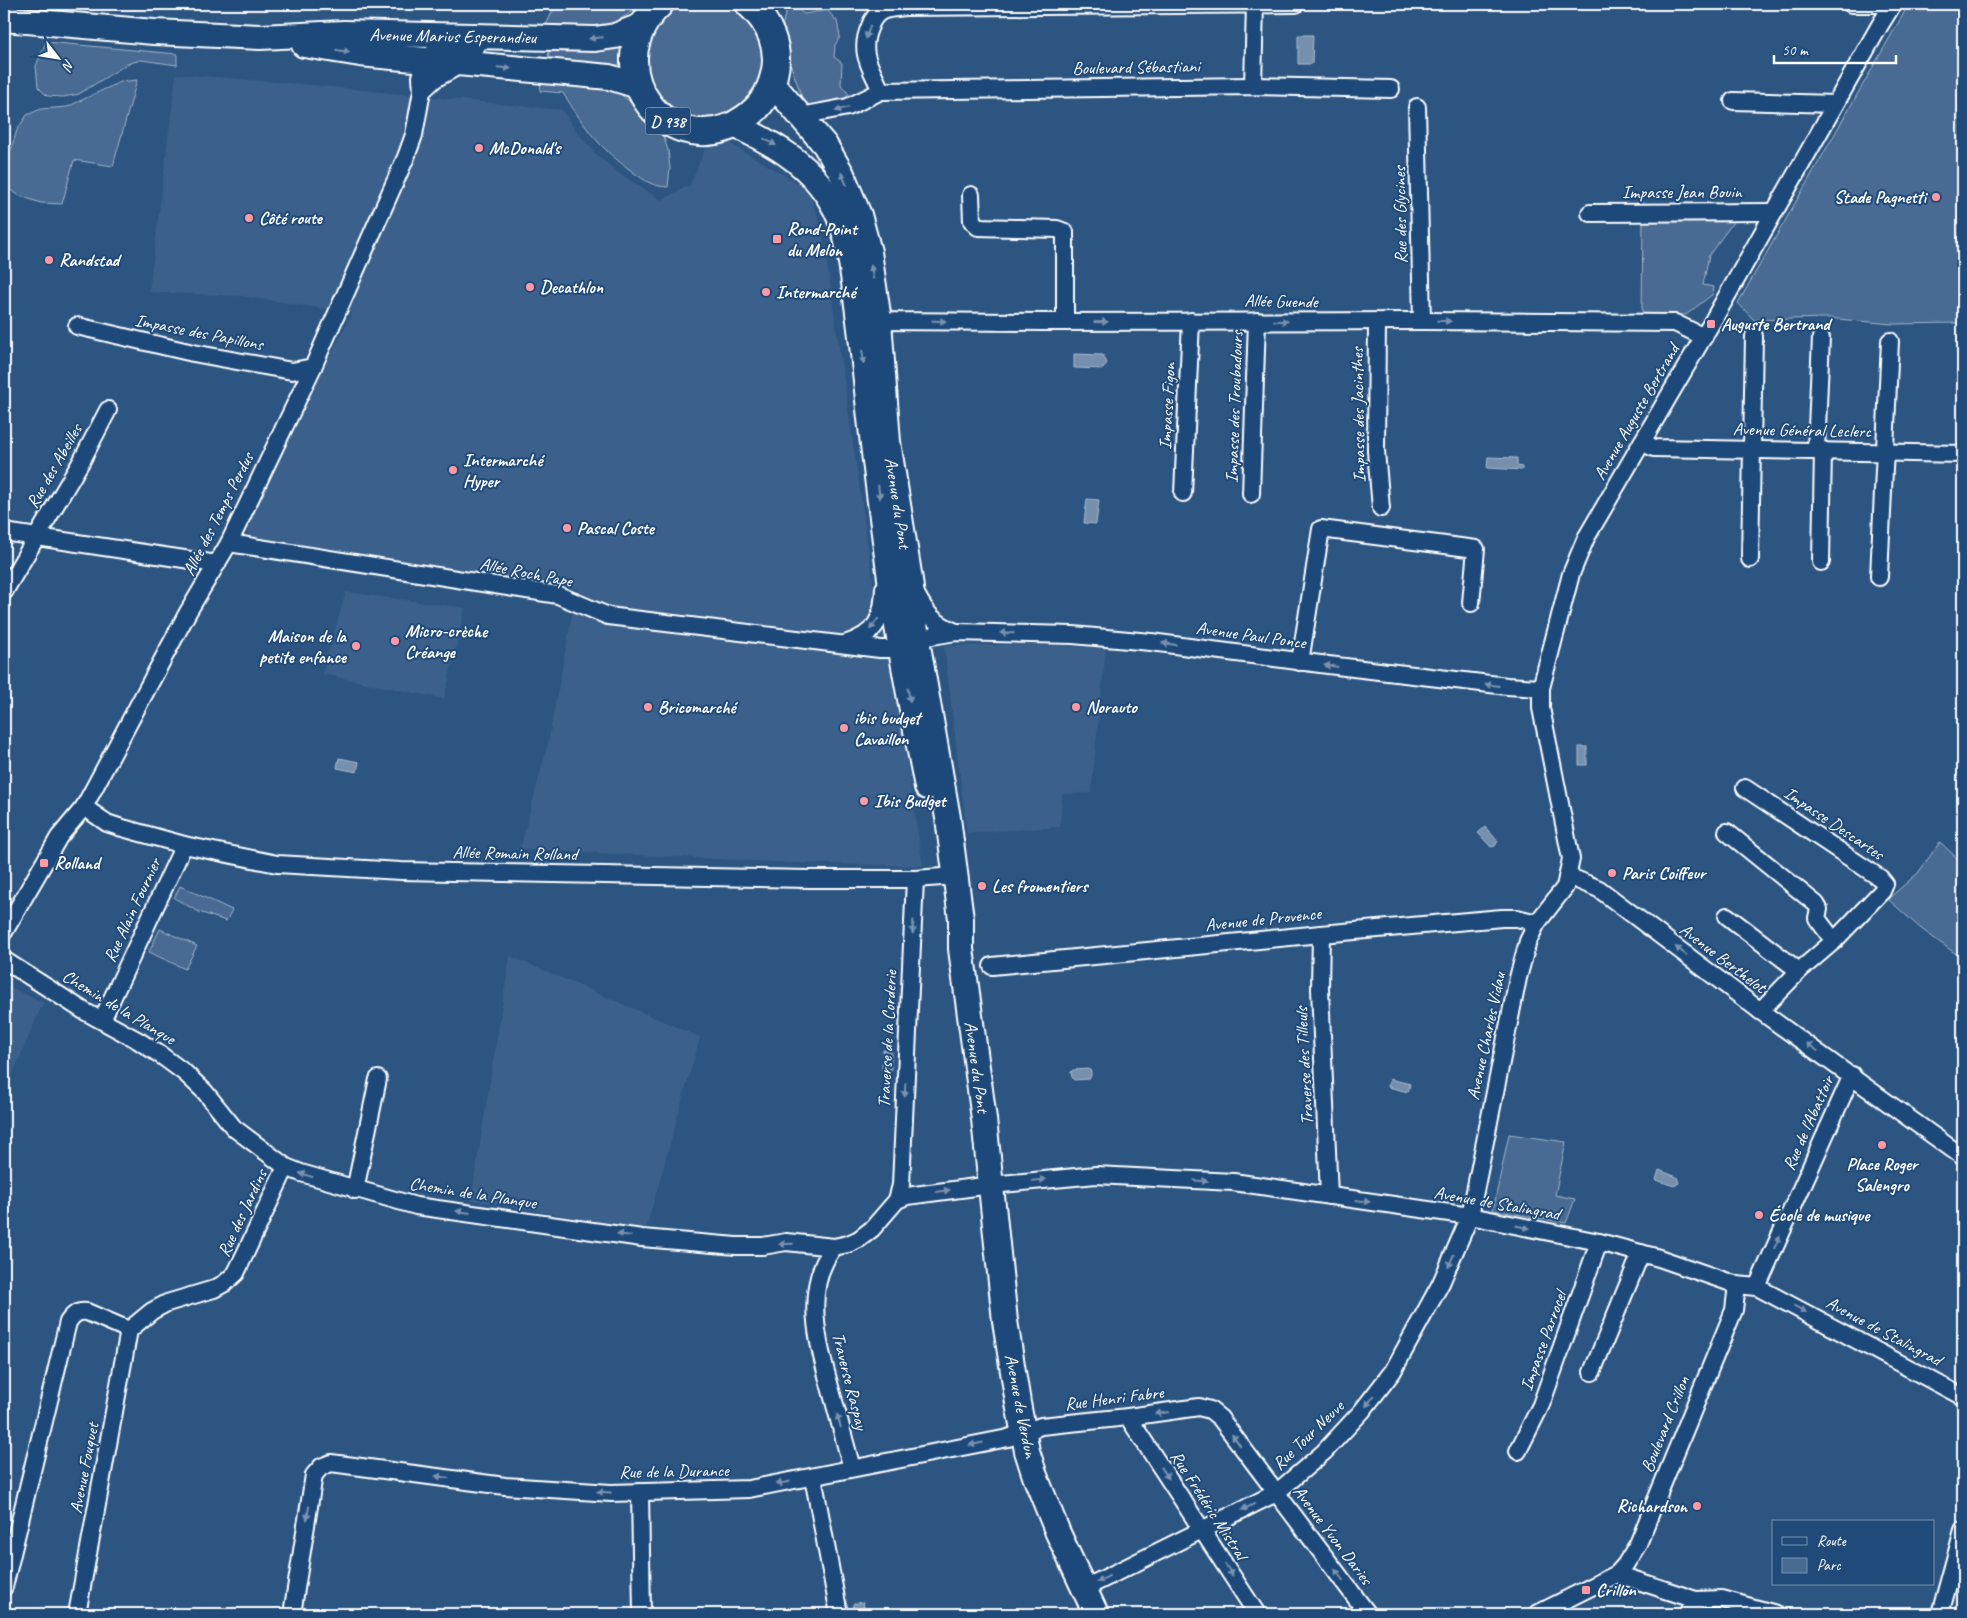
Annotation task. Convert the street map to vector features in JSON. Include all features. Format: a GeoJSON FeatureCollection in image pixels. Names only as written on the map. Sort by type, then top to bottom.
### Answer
{"type":"FeatureCollection","features":[{"type":"Feature","properties":{"kind":"main road","name":"D 938"},"geometry":{"type":"LineString","coordinates":[[660,4],[642,24],[636,39],[633,54],[638,86],[645,100],[656,112],[679,127],[702,132],[724,129],[750,115],[757,108],[772,83],[776,51],[770,30],[764,20],[749,4]]}},
{"type":"Feature","properties":{"kind":"main road","name":"D 938"},"geometry":{"type":"LineString","coordinates":[[770,30],[772,14],[777,4]]}},
{"type":"Feature","properties":{"kind":"main road","name":"Avenue Marius Esperandieu"},"geometry":{"type":"LineString","coordinates":[[4,19],[154,32],[260,37],[344,33],[595,39],[615,36],[642,24]]}},
{"type":"Feature","properties":{"kind":"main road","name":"Avenue Marius Esperandieu"},"geometry":{"type":"LineString","coordinates":[[260,37],[380,56],[423,76],[462,64],[610,77],[638,86]]}},
{"type":"Feature","properties":{"kind":"main road","name":"Avenue du Pont"},"geometry":{"type":"LineString","coordinates":[[772,83],[786,102],[825,145],[838,167],[859,215],[869,252],[884,321],[888,442],[910,580],[909,643]]}},
{"type":"Feature","properties":{"kind":"main road","name":"Avenue du Pont"},"geometry":{"type":"LineString","coordinates":[[734,125],[763,138],[787,153],[802,166],[824,191],[835,209],[844,230],[850,252],[885,543],[941,773],[950,876],[961,919],[962,949],[991,1185]]}},
{"type":"Feature","properties":{"kind":"main road","name":"Avenue de Verdun"},"geometry":{"type":"LineString","coordinates":[[991,1185],[1005,1321],[1024,1433],[1035,1476],[1083,1589],[1096,1614]]}},
{"type":"Feature","properties":{"kind":"street"},"geometry":{"type":"LineString","coordinates":[[1253,86],[1255,4]]}},
{"type":"Feature","properties":{"kind":"street"},"geometry":{"type":"LineString","coordinates":[[800,116],[848,107],[881,91],[866,62],[864,46],[873,19],[881,11],[905,7],[1296,4]]}},
{"type":"Feature","properties":{"kind":"street"},"geometry":{"type":"LineString","coordinates":[[1851,4],[1892,6]]}},
{"type":"Feature","properties":{"kind":"street","name":"Avenue Auguste Bertrand"},"geometry":{"type":"LineString","coordinates":[[1568,876],[1571,859],[1541,708],[1540,688],[1576,561],[1586,538],[1704,337],[1892,6]]}},
{"type":"Feature","properties":{"kind":"street"},"geometry":{"type":"LineString","coordinates":[[423,76],[433,53],[444,48],[476,46],[513,38]]}},
{"type":"Feature","properties":{"kind":"street","name":"Allée des Temps Perdus"},"geometry":{"type":"LineString","coordinates":[[4,932],[59,837],[84,807],[188,612],[229,543],[313,366],[406,157],[414,135],[423,76]]}},
{"type":"Feature","properties":{"kind":"street","name":"Boulevard Sébastiani"},"geometry":{"type":"LineString","coordinates":[[881,91],[1253,86],[1391,88]]}},
{"type":"Feature","properties":{"kind":"street"},"geometry":{"type":"LineString","coordinates":[[1733,101],[1836,104]]}},
{"type":"Feature","properties":{"kind":"street","name":"Rue des Glycines"},"geometry":{"type":"LineString","coordinates":[[1417,107],[1422,321]]}},
{"type":"Feature","properties":{"kind":"street"},"geometry":{"type":"LineString","coordinates":[[971,195],[972,221],[978,227],[1057,230],[1064,232],[1066,236],[1065,322]]}},
{"type":"Feature","properties":{"kind":"street","name":"Impasse Jean Bouin"},"geometry":{"type":"LineString","coordinates":[[1590,213],[1774,212]]}},
{"type":"Feature","properties":{"kind":"street","name":"Allée Guende"},"geometry":{"type":"LineString","coordinates":[[858,309],[884,321],[1257,321],[1377,323],[1422,321],[1675,324],[1704,337]]}},
{"type":"Feature","properties":{"kind":"street","name":"Impasse Figon"},"geometry":{"type":"LineString","coordinates":[[1183,493],[1192,321]]}},
{"type":"Feature","properties":{"kind":"street","name":"Impasse des Troubadours"},"geometry":{"type":"LineString","coordinates":[[1251,494],[1257,321]]}},
{"type":"Feature","properties":{"kind":"street","name":"Impasse des Jacinthes"},"geometry":{"type":"LineString","coordinates":[[1377,323],[1376,451],[1381,508]]}},
{"type":"Feature","properties":{"kind":"street","name":"Impasse des Papillons"},"geometry":{"type":"LineString","coordinates":[[77,326],[193,353],[292,371],[313,366]]}},
{"type":"Feature","properties":{"kind":"street"},"geometry":{"type":"LineString","coordinates":[[1750,559],[1754,336]]}},
{"type":"Feature","properties":{"kind":"street"},"geometry":{"type":"LineString","coordinates":[[1821,338],[1821,562]]}},
{"type":"Feature","properties":{"kind":"street"},"geometry":{"type":"LineString","coordinates":[[1879,577],[1890,341]]}},
{"type":"Feature","properties":{"kind":"street","name":"Rue des Abeilles"},"geometry":{"type":"LineString","coordinates":[[4,592],[81,462],[108,410]]}},
{"type":"Feature","properties":{"kind":"street","name":"Avenue Général Leclerc"},"geometry":{"type":"LineString","coordinates":[[1642,442],[1654,448],[1963,454]]}},
{"type":"Feature","properties":{"kind":"street"},"geometry":{"type":"LineString","coordinates":[[1300,662],[1321,529],[1476,549],[1471,603]]}},
{"type":"Feature","properties":{"kind":"street"},"geometry":{"type":"LineString","coordinates":[[4,532],[217,564]]}},
{"type":"Feature","properties":{"kind":"street","name":"Allée Roch Pape"},"geometry":{"type":"LineString","coordinates":[[229,543],[558,595],[608,616],[880,649],[909,643]]}},
{"type":"Feature","properties":{"kind":"street","name":"Allée Roch Pape"},"geometry":{"type":"LineString","coordinates":[[842,645],[862,639],[880,618],[883,608],[885,543]]}},
{"type":"Feature","properties":{"kind":"street","name":"Avenue Paul Ponce"},"geometry":{"type":"LineString","coordinates":[[910,580],[927,614],[942,626],[956,632]]}},
{"type":"Feature","properties":{"kind":"street","name":"Avenue Paul Ponce"},"geometry":{"type":"LineString","coordinates":[[909,643],[956,632],[1045,634],[1144,641],[1300,662],[1507,686],[1540,688]]}},
{"type":"Feature","properties":{"kind":"street","name":"Impasse Descartes"},"geometry":{"type":"LineString","coordinates":[[1745,788],[1885,884],[1882,891],[1834,941]]}},
{"type":"Feature","properties":{"kind":"street","name":"Allée Romain Rolland"},"geometry":{"type":"LineString","coordinates":[[84,807],[107,823],[119,827],[184,845],[264,862],[341,868],[809,879],[915,879],[950,876]]}},
{"type":"Feature","properties":{"kind":"street"},"geometry":{"type":"LineString","coordinates":[[1726,832],[1816,904],[1819,909],[1817,918],[1834,941],[1799,970],[1760,1011]]}},
{"type":"Feature","properties":{"kind":"street","name":"Rue Alain Fournier"},"geometry":{"type":"LineString","coordinates":[[102,1020],[184,845]]}},
{"type":"Feature","properties":{"kind":"street","name":"Avenue Charles Vidau"},"geometry":{"type":"LineString","coordinates":[[1470,1216],[1518,978],[1528,941],[1537,923],[1565,887],[1568,876]]}},
{"type":"Feature","properties":{"kind":"street","name":"Avenue Berthelot"},"geometry":{"type":"LineString","coordinates":[[1568,876],[1599,889],[1760,1011],[1852,1075]]}},
{"type":"Feature","properties":{"kind":"street","name":"Traverse de la Corderie"},"geometry":{"type":"LineString","coordinates":[[896,1200],[901,1185],[915,879]]}},
{"type":"Feature","properties":{"kind":"street"},"geometry":{"type":"LineString","coordinates":[[1727,916],[1799,970]]}},
{"type":"Feature","properties":{"kind":"street","name":"Avenue de Provence"},"geometry":{"type":"LineString","coordinates":[[992,966],[1502,918],[1517,918],[1537,923]]}},
{"type":"Feature","properties":{"kind":"street","name":"Traverse des Tilleuls"},"geometry":{"type":"LineString","coordinates":[[1321,934],[1320,989],[1329,1196]]}},
{"type":"Feature","properties":{"kind":"street","name":"Chemin de la Planque"},"geometry":{"type":"LineString","coordinates":[[4,960],[84,1011],[139,1041],[185,1073],[205,1092],[234,1128],[286,1167],[356,1190],[416,1206],[642,1238],[736,1246],[763,1246],[786,1242],[834,1247],[859,1238],[872,1229],[896,1200]]}},
{"type":"Feature","properties":{"kind":"street","name":"Rue de l'Abattoir"},"geometry":{"type":"LineString","coordinates":[[1757,1287],[1852,1075],[1963,1157]]}},
{"type":"Feature","properties":{"kind":"street"},"geometry":{"type":"LineString","coordinates":[[356,1190],[378,1079]]}},
{"type":"Feature","properties":{"kind":"street","name":"Rue des Jardins"},"geometry":{"type":"LineString","coordinates":[[129,1330],[152,1311],[167,1302],[214,1289],[225,1283],[236,1272],[286,1167]]}},
{"type":"Feature","properties":{"kind":"street","name":"Avenue de Stalingrad"},"geometry":{"type":"LineString","coordinates":[[991,1185],[1096,1175],[1233,1182],[1470,1216],[1599,1242],[1641,1253],[1737,1285],[1757,1287],[1963,1397]]}},
{"type":"Feature","properties":{"kind":"street"},"geometry":{"type":"LineString","coordinates":[[896,1200],[907,1196],[991,1185]]}},
{"type":"Feature","properties":{"kind":"street","name":"Rue Tour Neuve"},"geometry":{"type":"LineString","coordinates":[[1083,1589],[1276,1493],[1324,1452],[1362,1411],[1393,1371],[1441,1284],[1470,1216]]}},
{"type":"Feature","properties":{"kind":"street","name":"Impasse Parrocel"},"geometry":{"type":"LineString","coordinates":[[1518,1451],[1541,1405],[1599,1242]]}},
{"type":"Feature","properties":{"kind":"street","name":"Traverse Raspay"},"geometry":{"type":"LineString","coordinates":[[834,1247],[827,1256],[820,1272],[815,1321],[818,1343],[852,1468]]}},
{"type":"Feature","properties":{"kind":"street"},"geometry":{"type":"LineString","coordinates":[[1592,1372],[1641,1253]]}},
{"type":"Feature","properties":{"kind":"street","name":"Boulevard Crillon"},"geometry":{"type":"LineString","coordinates":[[1617,1574],[1625,1566],[1638,1544],[1734,1310],[1737,1285]]}},
{"type":"Feature","properties":{"kind":"street"},"geometry":{"type":"LineString","coordinates":[[4,1587],[68,1322],[74,1314],[80,1311],[88,1312],[129,1330]]}},
{"type":"Feature","properties":{"kind":"street","name":"Avenue Fouquet"},"geometry":{"type":"LineString","coordinates":[[77,1614],[129,1330]]}},
{"type":"Feature","properties":{"kind":"street","name":"Rue Henri Fabre"},"geometry":{"type":"LineString","coordinates":[[1024,1433],[1041,1426],[1128,1418],[1199,1407],[1210,1410]]}},
{"type":"Feature","properties":{"kind":"street","name":"Avenue Yvon Daries"},"geometry":{"type":"LineString","coordinates":[[1210,1410],[1220,1418],[1368,1614]]}},
{"type":"Feature","properties":{"kind":"street","name":"Rue Frédéric Mistral"},"geometry":{"type":"LineString","coordinates":[[1128,1418],[1203,1529],[1252,1613]]}},
{"type":"Feature","properties":{"kind":"street","name":"Rue de la Durance"},"geometry":{"type":"LineString","coordinates":[[292,1614],[314,1476],[321,1467],[331,1463],[505,1486],[611,1493],[748,1489],[1008,1438],[1024,1433]]}},
{"type":"Feature","properties":{"kind":"street"},"geometry":{"type":"LineString","coordinates":[[813,1477],[839,1614]]}},
{"type":"Feature","properties":{"kind":"street"},"geometry":{"type":"LineString","coordinates":[[640,1492],[642,1614]]}},
{"type":"Feature","properties":{"kind":"street"},"geometry":{"type":"LineString","coordinates":[[1940,1614],[1963,1530]]}},
{"type":"Feature","properties":{"kind":"street"},"geometry":{"type":"LineString","coordinates":[[1953,1567],[1963,1552]]}},
{"type":"Feature","properties":{"kind":"street"},"geometry":{"type":"LineString","coordinates":[[1537,1614],[1617,1574],[1696,1600],[1722,1599],[1776,1614]]}},
{"type":"Feature","properties":{"kind":"street"},"geometry":{"type":"LineString","coordinates":[[1687,1614],[1695,1606],[1696,1600]]}},
{"type":"Feature","properties":{"kind":"shaded area"},"geometry":{"type":"Polygon","coordinates":[[[1298,35],[1313,35],[1312,64],[1298,64],[1298,35]]]}},
{"type":"Feature","properties":{"kind":"shaded area"},"geometry":{"type":"Polygon","coordinates":[[[176,74],[302,84],[562,110],[577,132],[597,155],[620,174],[661,200],[690,185],[705,149],[724,140],[803,186],[812,200],[822,230],[876,601],[892,666],[923,866],[794,863],[520,849],[548,743],[577,589],[257,542],[246,531],[352,313],[241,296],[149,292],[176,74]]]}},
{"type":"Feature","properties":{"kind":"shaded area"},"geometry":{"type":"Polygon","coordinates":[[[1074,354],[1103,355],[1107,363],[1103,369],[1074,368],[1074,354]]]}},
{"type":"Feature","properties":{"kind":"shaded area"},"geometry":{"type":"Polygon","coordinates":[[[1488,457],[1517,458],[1517,466],[1522,467],[1522,470],[1487,468],[1488,457]]]}},
{"type":"Feature","properties":{"kind":"shaded area"},"geometry":{"type":"Polygon","coordinates":[[[1087,499],[1099,500],[1096,524],[1084,523],[1087,499]]]}},
{"type":"Feature","properties":{"kind":"shaded area","name":"Micro-crèche Créange"},"geometry":{"type":"Polygon","coordinates":[[[346,592],[465,608],[444,699],[322,674],[346,592]]]}},
{"type":"Feature","properties":{"kind":"shaded area"},"geometry":{"type":"Polygon","coordinates":[[[1026,644],[1106,648],[1091,793],[1062,794],[1060,827],[967,833],[944,646],[1026,644]]]}},
{"type":"Feature","properties":{"kind":"shaded area"},"geometry":{"type":"Polygon","coordinates":[[[1579,747],[1587,747],[1587,765],[1579,765],[1579,747]]]}},
{"type":"Feature","properties":{"kind":"shaded area"},"geometry":{"type":"Polygon","coordinates":[[[339,758],[359,762],[357,772],[337,768],[339,758]]]}},
{"type":"Feature","properties":{"kind":"shaded area"},"geometry":{"type":"Polygon","coordinates":[[[1485,827],[1498,841],[1495,846],[1491,847],[1478,833],[1485,827]]]}},
{"type":"Feature","properties":{"kind":"shaded area"},"geometry":{"type":"Polygon","coordinates":[[[510,956],[700,1037],[646,1229],[471,1200],[510,956]]]}},
{"type":"Feature","properties":{"kind":"shaded area"},"geometry":{"type":"Polygon","coordinates":[[[4,984],[43,1003],[4,1094],[4,984]]]}},
{"type":"Feature","properties":{"kind":"shaded area"},"geometry":{"type":"Polygon","coordinates":[[[883,1050],[891,1050],[891,1071],[882,1070],[883,1050]]]}},
{"type":"Feature","properties":{"kind":"shaded area"},"geometry":{"type":"Polygon","coordinates":[[[1088,1069],[1091,1071],[1089,1079],[1074,1080],[1072,1077],[1071,1072],[1073,1070],[1088,1069]]]}},
{"type":"Feature","properties":{"kind":"shaded area"},"geometry":{"type":"Polygon","coordinates":[[[1390,1079],[1410,1084],[1408,1092],[1388,1087],[1390,1079]]]}},
{"type":"Feature","properties":{"kind":"shaded area"},"geometry":{"type":"Polygon","coordinates":[[[1659,1170],[1677,1177],[1679,1183],[1674,1186],[1656,1180],[1659,1170]]]}},
{"type":"Feature","properties":{"kind":"shaded area"},"geometry":{"type":"Polygon","coordinates":[[[863,1602],[865,1613],[872,1612],[872,1614],[855,1614],[853,1604],[863,1602]]]}},
{"type":"Feature","properties":{"kind":"green space"},"geometry":{"type":"Polygon","coordinates":[[[705,1],[717,2],[728,6],[747,18],[759,37],[763,48],[763,72],[759,83],[747,102],[728,114],[717,118],[705,119],[693,118],[682,114],[663,102],[651,83],[647,72],[646,60],[647,48],[651,37],[663,18],[682,6],[693,2],[705,1]]]}},
{"type":"Feature","properties":{"kind":"green space"},"geometry":{"type":"Polygon","coordinates":[[[207,4],[295,4],[279,7],[207,4]]]}},
{"type":"Feature","properties":{"kind":"green space"},"geometry":{"type":"Polygon","coordinates":[[[556,4],[640,4],[617,21],[606,25],[584,28],[545,27],[556,4]]]}},
{"type":"Feature","properties":{"kind":"green space"},"geometry":{"type":"Polygon","coordinates":[[[790,4],[804,14],[827,10],[837,21],[840,37],[835,45],[834,57],[842,63],[841,85],[852,98],[812,108],[804,104],[784,41],[783,23],[790,4]]]}},
{"type":"Feature","properties":{"kind":"green space"},"geometry":{"type":"Polygon","coordinates":[[[1909,4],[1963,4],[1963,323],[1892,324],[1827,318],[1754,320],[1738,303],[1909,4]]]}},
{"type":"Feature","properties":{"kind":"green space"},"geometry":{"type":"Polygon","coordinates":[[[624,40],[621,55],[622,65],[548,60],[549,45],[624,40]]]}},
{"type":"Feature","properties":{"kind":"green space"},"geometry":{"type":"Polygon","coordinates":[[[46,42],[177,54],[177,65],[141,60],[127,64],[79,94],[63,97],[47,96],[38,87],[36,66],[46,42]]]}},
{"type":"Feature","properties":{"kind":"green space"},"geometry":{"type":"Polygon","coordinates":[[[137,80],[113,166],[74,160],[62,204],[41,203],[20,196],[9,189],[6,181],[10,153],[17,130],[27,115],[41,109],[67,107],[120,82],[137,80]]]}},
{"type":"Feature","properties":{"kind":"green space"},"geometry":{"type":"Polygon","coordinates":[[[541,83],[615,90],[629,101],[664,138],[668,150],[670,168],[668,187],[657,186],[649,182],[621,163],[594,137],[563,93],[540,91],[541,83]]]}},
{"type":"Feature","properties":{"kind":"green space"},"geometry":{"type":"Polygon","coordinates":[[[1643,219],[1734,221],[1709,255],[1703,285],[1714,287],[1713,294],[1686,315],[1642,315],[1643,219]]]}},
{"type":"Feature","properties":{"kind":"green space"},"geometry":{"type":"Polygon","coordinates":[[[1940,842],[1963,864],[1963,959],[1920,928],[1888,899],[1918,873],[1940,842]]]}},
{"type":"Feature","properties":{"kind":"green space"},"geometry":{"type":"Polygon","coordinates":[[[180,886],[232,910],[226,921],[199,912],[174,898],[180,886]]]}},
{"type":"Feature","properties":{"kind":"green space"},"geometry":{"type":"Polygon","coordinates":[[[160,929],[197,946],[185,969],[149,952],[160,929]]]}},
{"type":"Feature","properties":{"kind":"green space"},"geometry":{"type":"Polygon","coordinates":[[[1509,1134],[1566,1142],[1555,1195],[1575,1199],[1566,1223],[1493,1210],[1509,1134]]]}},
{"type":"Feature","properties":{"kind":"place","name":"McDonald's"},"geometry":{"type":"Point","coordinates":[479,148]}},
{"type":"Feature","properties":{"kind":"place","name":"Stade Pagnetti"},"geometry":{"type":"Point","coordinates":[1936,197]}},
{"type":"Feature","properties":{"kind":"place","name":"Côté route"},"geometry":{"type":"Point","coordinates":[249,218]}},
{"type":"Feature","properties":{"kind":"place","name":"Rond-Point du Melon"},"geometry":{"type":"Point","coordinates":[777,239]}},
{"type":"Feature","properties":{"kind":"place","name":"Randstad"},"geometry":{"type":"Point","coordinates":[49,260]}},
{"type":"Feature","properties":{"kind":"place","name":"Decathlon"},"geometry":{"type":"Point","coordinates":[530,287]}},
{"type":"Feature","properties":{"kind":"place","name":"Intermarché"},"geometry":{"type":"Point","coordinates":[766,292]}},
{"type":"Feature","properties":{"kind":"place","name":"Auguste Bertrand"},"geometry":{"type":"Point","coordinates":[1711,324]}},
{"type":"Feature","properties":{"kind":"place","name":"Intermarché Hyper"},"geometry":{"type":"Point","coordinates":[453,470]}},
{"type":"Feature","properties":{"kind":"place","name":"Pascal Coste"},"geometry":{"type":"Point","coordinates":[567,528]}},
{"type":"Feature","properties":{"kind":"place","name":"Micro-crèche Créange"},"geometry":{"type":"Point","coordinates":[395,641]}},
{"type":"Feature","properties":{"kind":"place","name":"Maison de la petite enfance"},"geometry":{"type":"Point","coordinates":[356,646]}},
{"type":"Feature","properties":{"kind":"place","name":"Bricomarché"},"geometry":{"type":"Point","coordinates":[648,707]}},
{"type":"Feature","properties":{"kind":"place","name":"Norauto"},"geometry":{"type":"Point","coordinates":[1076,707]}},
{"type":"Feature","properties":{"kind":"place","name":"ibis budget Cavaillon"},"geometry":{"type":"Point","coordinates":[844,728]}},
{"type":"Feature","properties":{"kind":"place","name":"Ibis Budget"},"geometry":{"type":"Point","coordinates":[864,801]}},
{"type":"Feature","properties":{"kind":"place","name":"Rolland"},"geometry":{"type":"Point","coordinates":[44,863]}},
{"type":"Feature","properties":{"kind":"place","name":"Paris Coiffeur"},"geometry":{"type":"Point","coordinates":[1612,873]}},
{"type":"Feature","properties":{"kind":"place","name":"Les fromentiers"},"geometry":{"type":"Point","coordinates":[982,886]}},
{"type":"Feature","properties":{"kind":"place","name":"Place Roger Salengro"},"geometry":{"type":"Point","coordinates":[1882,1145]}},
{"type":"Feature","properties":{"kind":"place","name":"École de musique"},"geometry":{"type":"Point","coordinates":[1759,1215]}},
{"type":"Feature","properties":{"kind":"place","name":"Richardson"},"geometry":{"type":"Point","coordinates":[1697,1506]}},
{"type":"Feature","properties":{"kind":"place","name":"Crillon"},"geometry":{"type":"Point","coordinates":[1586,1590]}}]}
